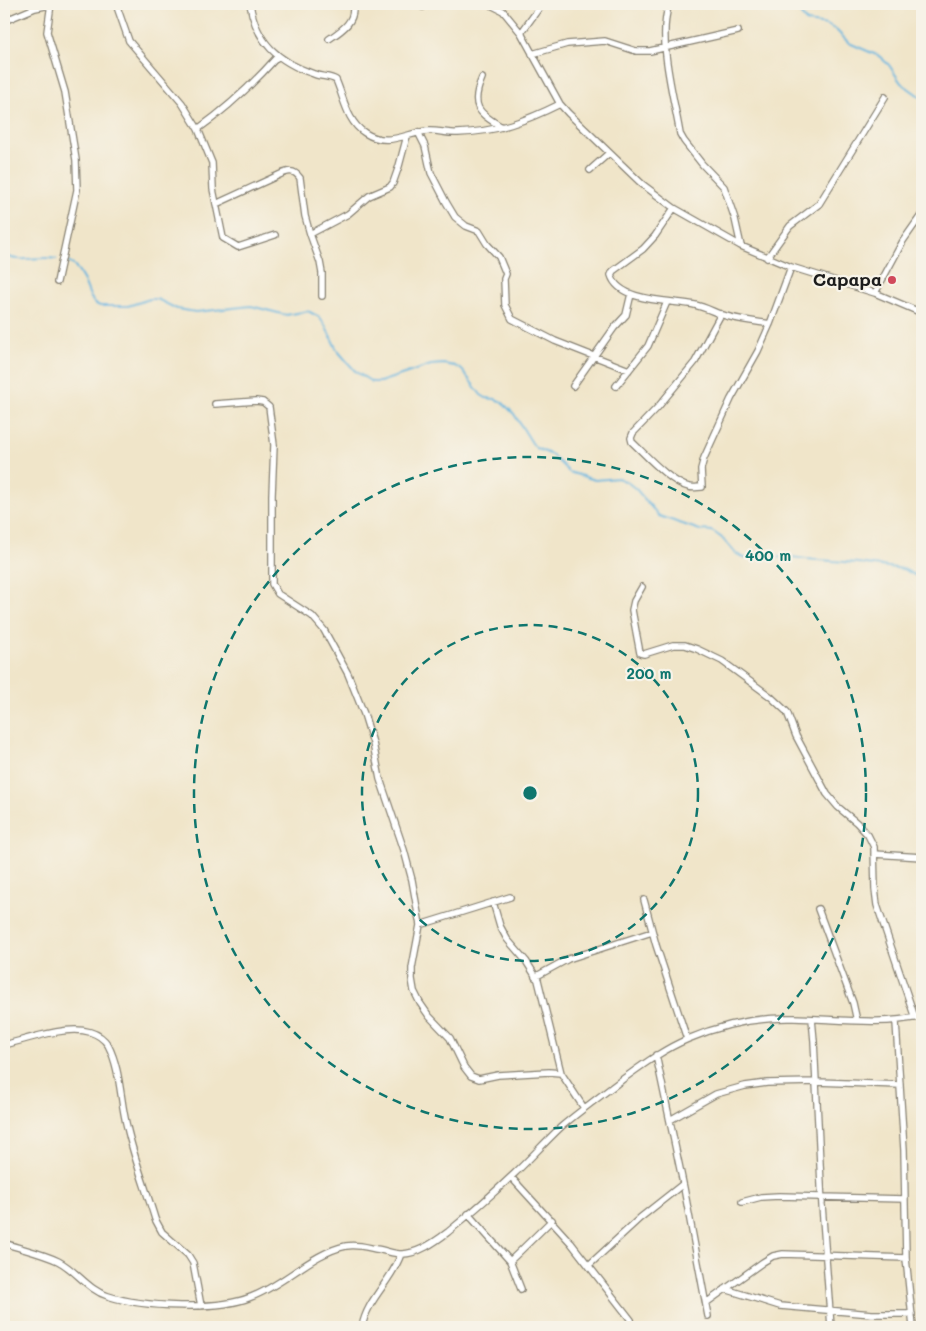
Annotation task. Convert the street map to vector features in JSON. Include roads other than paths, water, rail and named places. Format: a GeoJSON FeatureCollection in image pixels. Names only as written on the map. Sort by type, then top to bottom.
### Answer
{"type":"FeatureCollection","features":[{"type":"Feature","properties":{"kind":"street"},"geometry":{"type":"LineString","coordinates":[[4,20],[51,4],[104,4]]}},
{"type":"Feature","properties":{"kind":"street"},"geometry":{"type":"LineString","coordinates":[[51,4],[47,32],[65,92],[76,160],[77,190],[57,282]]}},
{"type":"Feature","properties":{"kind":"street"},"geometry":{"type":"LineString","coordinates":[[116,4],[129,41],[182,103],[198,129],[212,163],[216,204],[223,238],[238,247],[275,235]]}},
{"type":"Feature","properties":{"kind":"street"},"geometry":{"type":"LineString","coordinates":[[250,4],[252,15],[264,42],[278,56],[294,66],[315,75],[336,80],[352,121],[364,133],[382,140],[391,140],[418,132],[433,130],[454,134],[479,132],[520,123],[560,104]]}},
{"type":"Feature","properties":{"kind":"street"},"geometry":{"type":"LineString","coordinates":[[329,39],[344,29],[349,23],[354,11],[352,4]]}},
{"type":"Feature","properties":{"kind":"street"},"geometry":{"type":"LineString","coordinates":[[488,4],[503,11],[521,33],[560,104],[642,184],[674,208],[741,246],[767,258],[875,293],[922,313]]}},
{"type":"Feature","properties":{"kind":"street"},"geometry":{"type":"LineString","coordinates":[[521,33],[542,4]]}},
{"type":"Feature","properties":{"kind":"street"},"geometry":{"type":"LineString","coordinates":[[669,4],[666,13],[668,72],[680,134],[684,142],[702,164],[724,187],[735,219],[741,246]]}},
{"type":"Feature","properties":{"kind":"street"},"geometry":{"type":"LineString","coordinates":[[532,54],[567,44],[605,41],[636,51],[650,51],[738,31]]}},
{"type":"Feature","properties":{"kind":"street"},"geometry":{"type":"LineString","coordinates":[[198,129],[225,110],[252,85],[278,56]]}},
{"type":"Feature","properties":{"kind":"street"},"geometry":{"type":"LineString","coordinates":[[482,78],[476,92],[476,104],[489,120],[502,127]]}},
{"type":"Feature","properties":{"kind":"street"},"geometry":{"type":"LineString","coordinates":[[767,258],[790,226],[819,204],[885,97]]}},
{"type":"Feature","properties":{"kind":"street"},"geometry":{"type":"LineString","coordinates":[[418,132],[425,146],[431,173],[455,217],[466,226],[479,231],[487,244],[499,257],[506,274],[504,279],[505,306],[512,319],[555,341],[629,370]]}},
{"type":"Feature","properties":{"kind":"street"},"geometry":{"type":"LineString","coordinates":[[310,234],[348,214],[369,196],[390,187],[396,174],[407,136]]}},
{"type":"Feature","properties":{"kind":"street"},"geometry":{"type":"LineString","coordinates":[[590,170],[609,152]]}},
{"type":"Feature","properties":{"kind":"street"},"geometry":{"type":"LineString","coordinates":[[216,204],[279,175],[293,171],[300,178],[305,216],[320,262],[322,296]]}},
{"type":"Feature","properties":{"kind":"street"},"geometry":{"type":"LineString","coordinates":[[674,208],[643,249],[613,271],[611,275],[612,280],[632,294],[667,302],[694,304],[721,314],[770,324]]}},
{"type":"Feature","properties":{"kind":"street"},"geometry":{"type":"LineString","coordinates":[[875,293],[902,241],[922,214]]}},
{"type":"Feature","properties":{"kind":"street"},"geometry":{"type":"LineString","coordinates":[[721,314],[695,362],[631,438],[662,471],[690,487],[702,487],[701,469],[704,458],[731,399],[758,351],[791,267]]}},
{"type":"Feature","properties":{"kind":"street"},"geometry":{"type":"LineString","coordinates":[[573,386],[614,328],[626,315],[632,294]]}},
{"type":"Feature","properties":{"kind":"street"},"geometry":{"type":"LineString","coordinates":[[616,386],[648,346],[667,302]]}},
{"type":"Feature","properties":{"kind":"street"},"geometry":{"type":"LineString","coordinates":[[216,404],[256,401],[263,402],[269,408],[274,445],[271,505],[272,584],[278,594],[312,616],[324,630],[348,674],[374,743],[380,780],[404,850],[412,880],[420,925],[412,968],[414,991],[429,1016],[450,1038],[464,1067],[471,1076],[479,1078],[549,1072],[561,1074]]}},
{"type":"Feature","properties":{"kind":"street"},"geometry":{"type":"LineString","coordinates":[[642,587],[634,601],[632,610],[640,653],[644,654],[673,645],[685,645],[697,649],[722,661],[771,697],[787,712],[796,736],[826,794],[868,835],[874,847],[875,889],[878,905],[915,1018]]}},
{"type":"Feature","properties":{"kind":"street"},"geometry":{"type":"LineString","coordinates":[[874,854],[922,857]]}},
{"type":"Feature","properties":{"kind":"street"},"geometry":{"type":"LineString","coordinates":[[420,925],[510,897]]}},
{"type":"Feature","properties":{"kind":"street"},"geometry":{"type":"LineString","coordinates":[[644,900],[652,932],[687,1039]]}},
{"type":"Feature","properties":{"kind":"street"},"geometry":{"type":"LineString","coordinates":[[493,902],[500,926],[507,939],[526,961],[536,977],[561,1074],[584,1108]]}},
{"type":"Feature","properties":{"kind":"street"},"geometry":{"type":"LineString","coordinates":[[818,909],[853,1003],[857,1021]]}},
{"type":"Feature","properties":{"kind":"street"},"geometry":{"type":"LineString","coordinates":[[536,977],[568,959],[652,932]]}},
{"type":"Feature","properties":{"kind":"street"},"geometry":{"type":"LineString","coordinates":[[4,1243],[57,1260],[97,1291],[107,1296],[137,1302],[201,1306],[250,1298],[335,1249],[361,1245],[401,1254],[414,1252],[427,1246],[468,1214],[511,1176],[559,1128],[584,1108],[656,1055],[687,1039],[714,1029],[748,1021],[792,1018],[896,1022],[922,1016]]}},
{"type":"Feature","properties":{"kind":"street"},"geometry":{"type":"LineString","coordinates":[[812,1019],[817,1082],[825,1256],[831,1327]]}},
{"type":"Feature","properties":{"kind":"street"},"geometry":{"type":"LineString","coordinates":[[896,1022],[904,1150],[906,1258],[913,1327]]}},
{"type":"Feature","properties":{"kind":"street"},"geometry":{"type":"LineString","coordinates":[[4,1045],[74,1029],[92,1032],[103,1039],[109,1047],[120,1084],[127,1129],[155,1219],[162,1232],[188,1255],[193,1263],[201,1306]]}},
{"type":"Feature","properties":{"kind":"street"},"geometry":{"type":"LineString","coordinates":[[656,1055],[708,1316]]}},
{"type":"Feature","properties":{"kind":"street"},"geometry":{"type":"LineString","coordinates":[[670,1120],[728,1089],[767,1083],[817,1082],[900,1085]]}},
{"type":"Feature","properties":{"kind":"street"},"geometry":{"type":"LineString","coordinates":[[511,1176],[552,1220],[631,1320]]}},
{"type":"Feature","properties":{"kind":"street"},"geometry":{"type":"LineString","coordinates":[[589,1265],[640,1218],[683,1184]]}},
{"type":"Feature","properties":{"kind":"street"},"geometry":{"type":"LineString","coordinates":[[742,1202],[761,1197],[779,1196],[905,1200]]}},
{"type":"Feature","properties":{"kind":"street"},"geometry":{"type":"LineString","coordinates":[[468,1214],[510,1261],[521,1289]]}},
{"type":"Feature","properties":{"kind":"street"},"geometry":{"type":"LineString","coordinates":[[510,1261],[552,1220]]}},
{"type":"Feature","properties":{"kind":"street"},"geometry":{"type":"LineString","coordinates":[[362,1327],[369,1307],[397,1266],[401,1254]]}},
{"type":"Feature","properties":{"kind":"street"},"geometry":{"type":"LineString","coordinates":[[706,1302],[773,1256],[782,1254],[906,1258]]}},
{"type":"Feature","properties":{"kind":"street"},"geometry":{"type":"LineString","coordinates":[[725,1289],[780,1306],[872,1314],[912,1314]]}},
{"type":"Feature","properties":{"kind":"waterway"},"geometry":{"type":"LineString","coordinates":[[789,4],[807,22],[827,25],[836,30],[849,43],[879,56],[889,65],[901,83],[922,98]]}},
{"type":"Feature","properties":{"kind":"waterway"},"geometry":{"type":"LineString","coordinates":[[4,255],[17,259],[56,259]]}},
{"type":"Feature","properties":{"kind":"waterway"},"geometry":{"type":"LineString","coordinates":[[68,262],[75,266],[94,303],[100,306],[128,306],[150,299],[157,299],[177,309],[196,312],[251,306],[286,315],[308,311],[319,317],[337,350],[356,372],[372,382],[380,382],[431,365],[455,366],[462,370],[481,395],[502,402],[514,414],[536,448],[552,455],[569,472],[595,480],[618,478],[627,482],[636,489],[659,516],[700,530],[712,531],[722,538],[735,553],[744,558],[792,557],[858,563],[903,569],[922,579]]}},
{"type":"Feature","properties":{"kind":"place","name":"Capapa"},"geometry":{"type":"Point","coordinates":[892,280]}}]}
